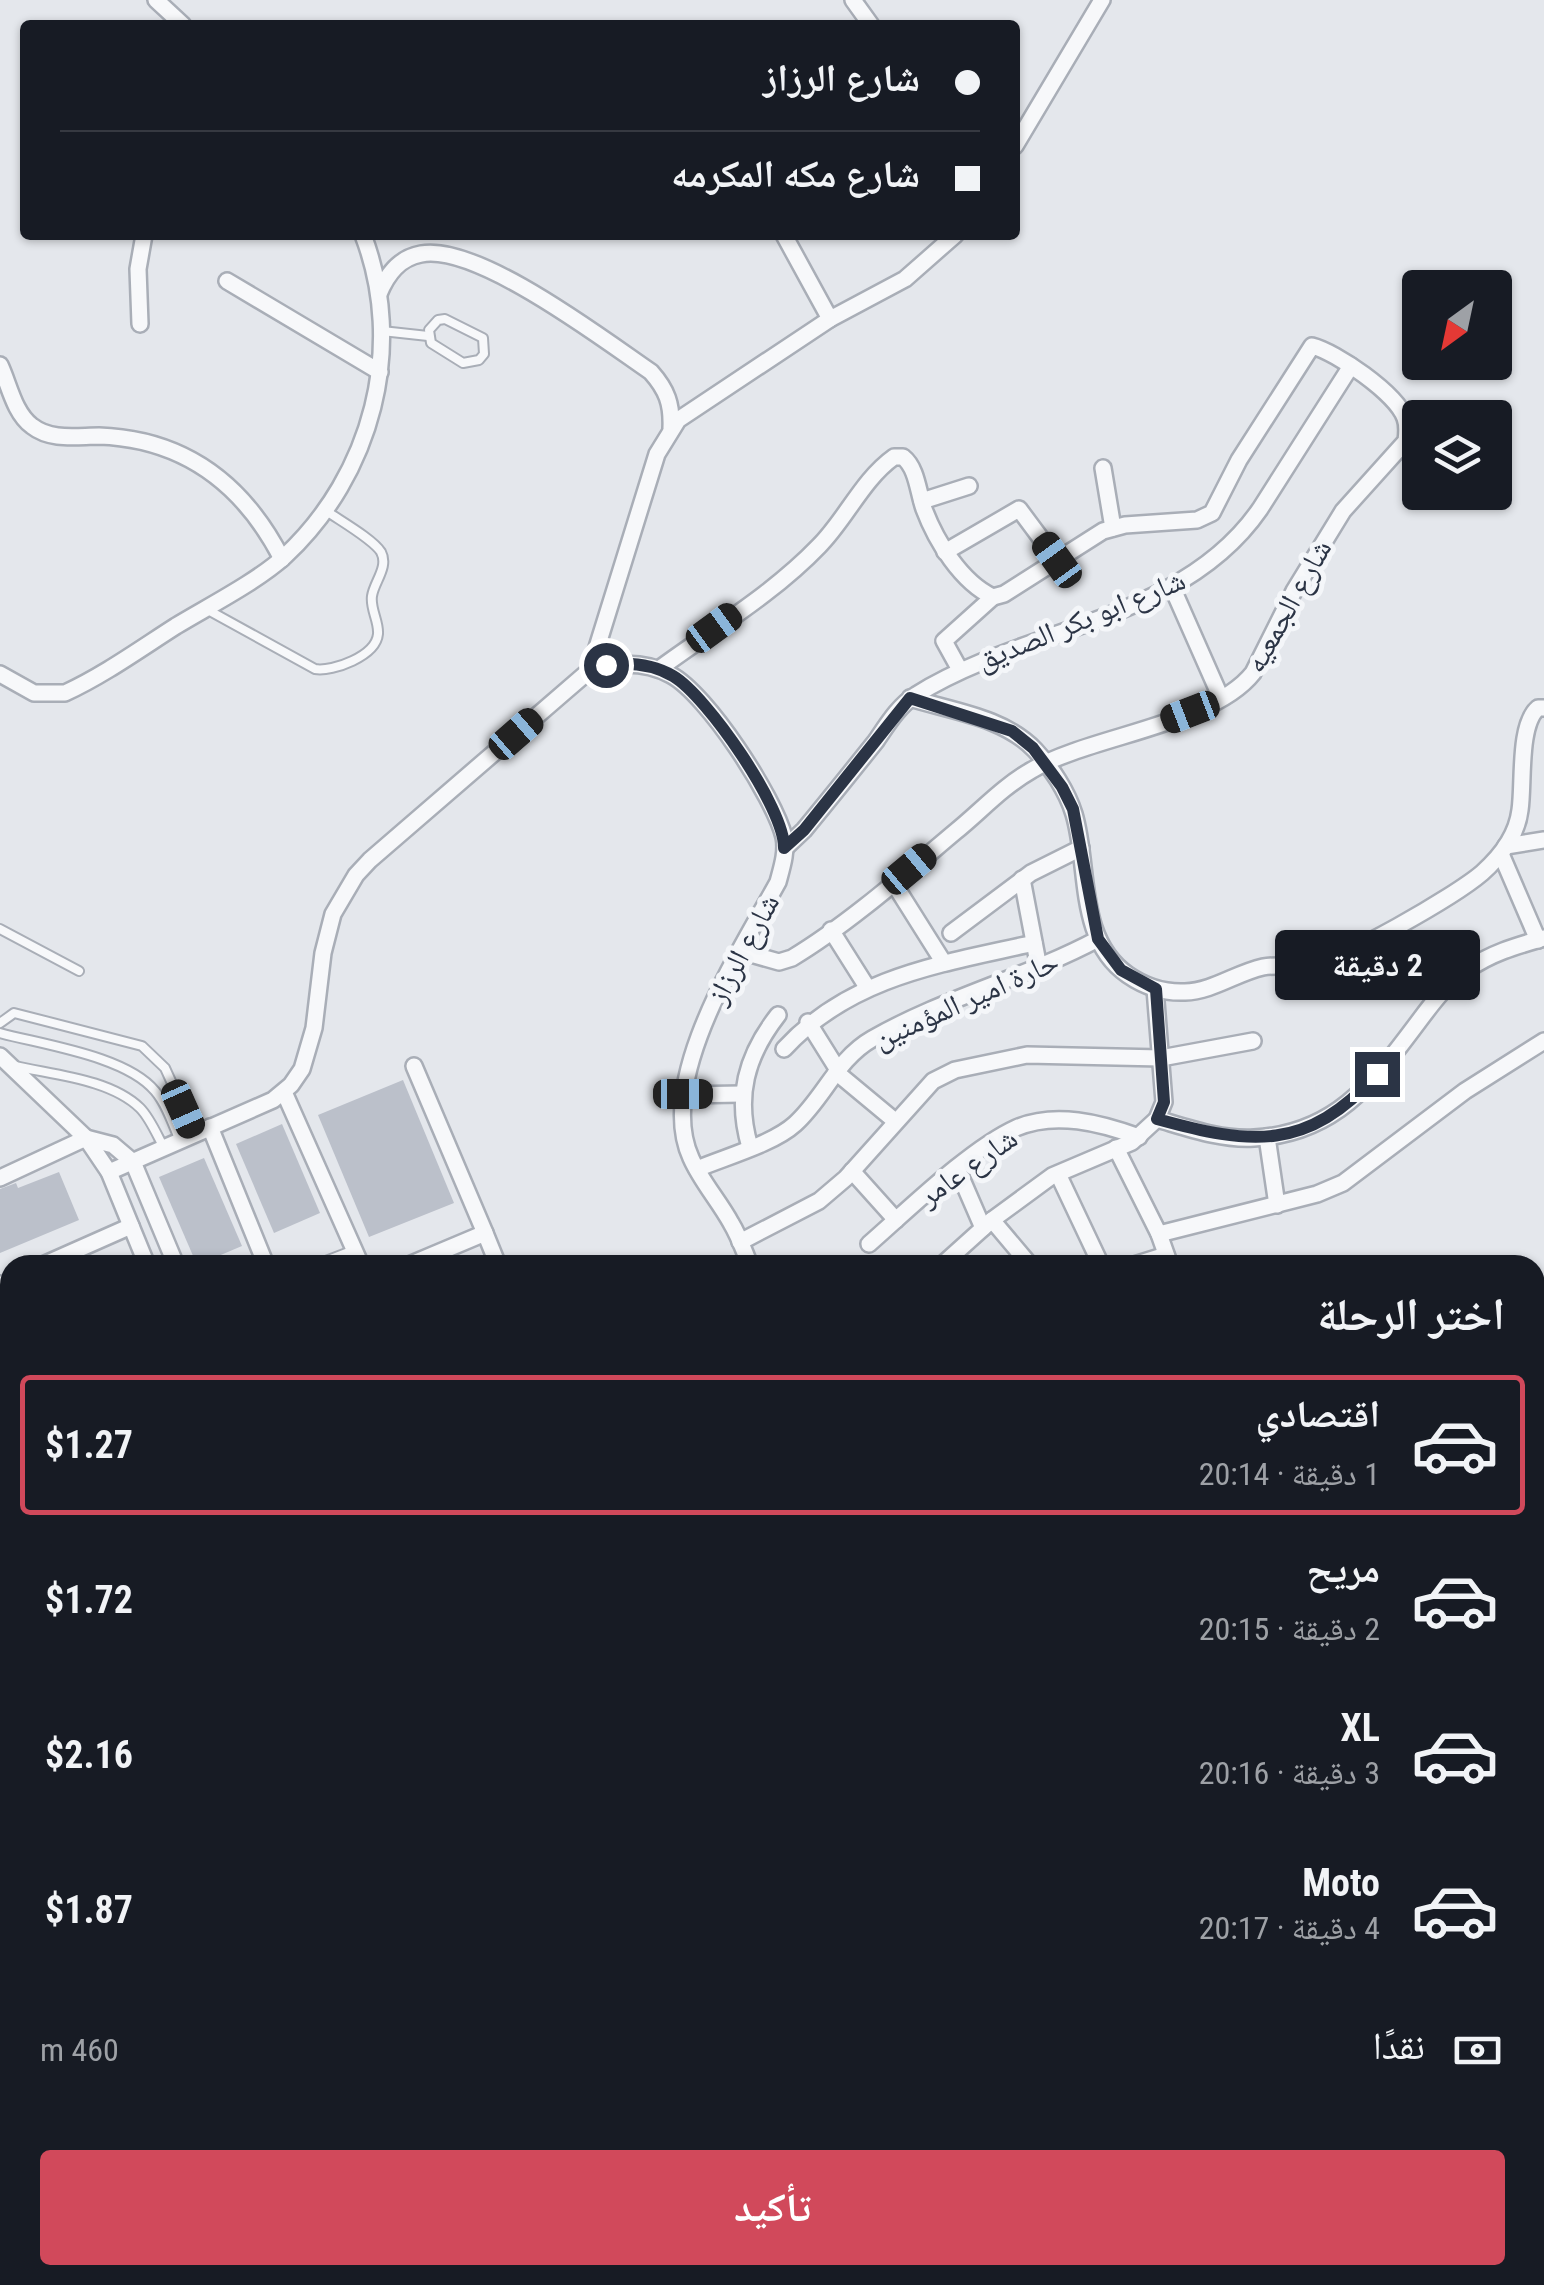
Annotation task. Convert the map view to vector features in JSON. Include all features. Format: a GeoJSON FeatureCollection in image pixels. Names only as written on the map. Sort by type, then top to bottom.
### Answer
{"type":"FeatureCollection","features":[{"type":"Feature","properties":{"kind":"street"},"geometry":{"type":"LineString","coordinates":[[156,0],[177,20]]}},
{"type":"Feature","properties":{"kind":"street"},"geometry":{"type":"LineString","coordinates":[[1020,138],[1102,0]]}},
{"type":"Feature","properties":{"kind":"street"},"geometry":{"type":"LineString","coordinates":[[140,324],[138,268],[143,240]]}},
{"type":"Feature","properties":{"kind":"street"},"geometry":{"type":"LineString","coordinates":[[0,674],[34,693],[65,693],[282,560],[325,510],[358,455],[372,414],[380,372],[379,294],[365,240]]}},
{"type":"Feature","properties":{"kind":"street"},"geometry":{"type":"LineString","coordinates":[[787,240],[830,319]]}},
{"type":"Feature","properties":{"kind":"street"},"geometry":{"type":"LineString","coordinates":[[590,670],[658,454],[671,428],[686,414],[830,319],[905,279],[949,240]]}},
{"type":"Feature","properties":{"kind":"street"},"geometry":{"type":"LineString","coordinates":[[379,294],[386,276],[401,262],[420,254],[440,253],[495,272],[651,372],[672,407],[671,428]]}},
{"type":"Feature","properties":{"kind":"street"},"geometry":{"type":"LineString","coordinates":[[227,281],[380,372]]}},
{"type":"Feature","properties":{"kind":"street"},"geometry":{"type":"LineString","coordinates":[[960,670],[944,641],[993,596],[1004,594],[1084,541],[1113,528],[1206,518],[1215,509],[1239,460],[1308,348],[1316,346],[1350,366]]}},
{"type":"Feature","properties":{"kind":"street"},"geometry":{"type":"LineString","coordinates":[[0,364],[17,408],[33,427],[56,436],[136,440],[167,448],[196,462],[224,480],[247,503],[282,560]]}},
{"type":"Feature","properties":{"kind":"street","name":"شارع ابو بكر الصديق"},"geometry":{"type":"LineString","coordinates":[[784,848],[804,830],[910,698],[960,670],[1172,587],[1194,574],[1245,531],[1350,366]]}},
{"type":"Feature","properties":{"kind":"street","name":"شارع الجمعيه"},"geometry":{"type":"LineString","coordinates":[[740,952],[788,961],[893,882],[1001,791],[1045,763],[1138,731],[1221,698],[1244,684],[1294,591],[1344,511],[1406,441],[1406,419],[1400,409],[1350,366]]}},
{"type":"Feature","properties":{"kind":"street"},"geometry":{"type":"LineString","coordinates":[[659,669],[798,567],[824,542],[854,500],[894,457],[903,456],[910,463],[922,502],[945,552],[974,583],[993,596]]}},
{"type":"Feature","properties":{"kind":"street"},"geometry":{"type":"LineString","coordinates":[[1103,468],[1113,528]]}},
{"type":"Feature","properties":{"kind":"street"},"geometry":{"type":"LineString","coordinates":[[922,502],[968,486]]}},
{"type":"Feature","properties":{"kind":"street"},"geometry":{"type":"LineString","coordinates":[[945,552],[1020,510],[1057,560]]}},
{"type":"Feature","properties":{"kind":"street"},"geometry":{"type":"LineString","coordinates":[[1172,587],[1221,698]]}},
{"type":"Feature","properties":{"kind":"street"},"geometry":{"type":"LineString","coordinates":[[108,1172],[284,1092],[302,1069],[314,1028],[332,914],[356,875],[398,834],[590,670],[624,663],[659,669],[682,682],[766,792],[784,848]]}},
{"type":"Feature","properties":{"kind":"street"},"geometry":{"type":"LineString","coordinates":[[910,698],[1012,731],[1033,748],[1073,809],[1098,939],[1121,970],[1156,989],[1197,991],[1268,966],[1310,966],[1344,956],[1465,885],[1503,850],[1520,813],[1530,716],[1544,708]]}},
{"type":"Feature","properties":{"kind":"street"},"geometry":{"type":"LineString","coordinates":[[1503,850],[1544,840]]}},
{"type":"Feature","properties":{"kind":"street","name":"شارع الرزاز"},"geometry":{"type":"LineString","coordinates":[[746,1255],[689,1155],[683,1094],[714,997],[778,882],[784,848]]}},
{"type":"Feature","properties":{"kind":"street"},"geometry":{"type":"LineString","coordinates":[[951,933],[1022,879],[1081,848]]}},
{"type":"Feature","properties":{"kind":"street"},"geometry":{"type":"LineString","coordinates":[[1157,1119],[1212,1134],[1252,1139],[1289,1134],[1328,1120],[1360,1092],[1437,997],[1465,970],[1504,948],[1541,939],[1503,850]]}},
{"type":"Feature","properties":{"kind":"street"},"geometry":{"type":"LineString","coordinates":[[1022,879],[1039,968]]}},
{"type":"Feature","properties":{"kind":"street"},"geometry":{"type":"LineString","coordinates":[[893,882],[944,963]]}},
{"type":"Feature","properties":{"kind":"street"},"geometry":{"type":"LineString","coordinates":[[831,930],[867,988]]}},
{"type":"Feature","properties":{"kind":"street","name":"حارة امير المؤمنين"},"geometry":{"type":"LineString","coordinates":[[697,1169],[792,1127],[858,1049],[879,1036],[1098,939]]}},
{"type":"Feature","properties":{"kind":"street"},"geometry":{"type":"LineString","coordinates":[[784,1049],[808,1022],[867,988],[944,963],[1034,942]]}},
{"type":"Feature","properties":{"kind":"street"},"geometry":{"type":"LineString","coordinates":[[956,1255],[988,1224],[1058,1174],[1138,1137],[1157,1119],[1164,1102],[1156,989]]}},
{"type":"Feature","properties":{"kind":"street"},"geometry":{"type":"LineString","coordinates":[[750,1147],[742,1094],[748,1065],[760,1038],[778,1015]]}},
{"type":"Feature","properties":{"kind":"street"},"geometry":{"type":"LineString","coordinates":[[808,1022],[837,1071],[895,1121]]}},
{"type":"Feature","properties":{"kind":"street"},"geometry":{"type":"LineString","coordinates":[[740,1242],[819,1201],[852,1171],[933,1081],[955,1070],[1027,1056],[1161,1058],[1252,1040]]}},
{"type":"Feature","properties":{"kind":"street"},"geometry":{"type":"LineString","coordinates":[[1160,1234],[1277,1205],[1342,1184],[1465,1090],[1544,1040]]}},
{"type":"Feature","properties":{"kind":"street"},"geometry":{"type":"LineString","coordinates":[[5,1060],[86,1138],[108,1172],[144,1255]]}},
{"type":"Feature","properties":{"kind":"street"},"geometry":{"type":"LineString","coordinates":[[414,1066],[494,1255]]}},
{"type":"Feature","properties":{"kind":"street"},"geometry":{"type":"LineString","coordinates":[[284,1092],[356,1255]]}},
{"type":"Feature","properties":{"kind":"street"},"geometry":{"type":"LineString","coordinates":[[683,1094],[742,1094]]}},
{"type":"Feature","properties":{"kind":"street","name":"شارع عامر"},"geometry":{"type":"LineString","coordinates":[[869,1244],[957,1168],[1016,1128],[1065,1120],[1096,1124],[1138,1137]]}},
{"type":"Feature","properties":{"kind":"street"},"geometry":{"type":"LineString","coordinates":[[1266,1137],[1277,1205]]}},
{"type":"Feature","properties":{"kind":"street"},"geometry":{"type":"LineString","coordinates":[[0,1178],[86,1138],[113,1144],[133,1162],[172,1255]]}},
{"type":"Feature","properties":{"kind":"street"},"geometry":{"type":"LineString","coordinates":[[187,1138],[260,1255]]}},
{"type":"Feature","properties":{"kind":"street"},"geometry":{"type":"LineString","coordinates":[[1116,1148],[1160,1234],[1166,1255]]}},
{"type":"Feature","properties":{"kind":"street"},"geometry":{"type":"LineString","coordinates":[[957,1168],[988,1224],[1020,1255]]}},
{"type":"Feature","properties":{"kind":"street"},"geometry":{"type":"LineString","coordinates":[[852,1171],[896,1220]]}},
{"type":"Feature","properties":{"kind":"street"},"geometry":{"type":"LineString","coordinates":[[1058,1174],[1096,1255]]}},
{"type":"Feature","properties":{"kind":"street"},"geometry":{"type":"LineString","coordinates":[[66,1255],[131,1226]]}},
{"type":"Feature","properties":{"kind":"street"},"geometry":{"type":"LineString","coordinates":[[432,1255],[484,1233]]}},
{"type":"Feature","properties":{"kind":"lane"},"geometry":{"type":"LineString","coordinates":[[445,320],[483,338],[484,354],[471,364],[463,363],[431,344],[428,336],[432,324],[445,320]]}},
{"type":"Feature","properties":{"kind":"lane"},"geometry":{"type":"LineString","coordinates":[[382,330],[428,336]]}},
{"type":"Feature","properties":{"kind":"lane"},"geometry":{"type":"LineString","coordinates":[[205,608],[315,669],[330,669],[369,650],[378,633],[372,600],[383,568],[382,556],[376,547],[325,510]]}},
{"type":"Feature","properties":{"kind":"lane"},"geometry":{"type":"LineString","coordinates":[[0,929],[80,971]]}},
{"type":"Feature","properties":{"kind":"lane"},"geometry":{"type":"LineString","coordinates":[[0,1023],[14,1013],[142,1046],[166,1068],[187,1138]]}},
{"type":"Feature","properties":{"kind":"lane"},"geometry":{"type":"LineString","coordinates":[[0,1033],[136,1074],[160,1096],[187,1138]]}},
{"type":"Feature","properties":{"kind":"lane"},"geometry":{"type":"LineString","coordinates":[[5,1060],[116,1093],[187,1138]]}},
{"type":"Feature","properties":{"kind":"building"},"geometry":{"type":"Polygon","coordinates":[[[403,1080],[454,1203],[369,1237],[318,1115],[403,1080]]]}},
{"type":"Feature","properties":{"kind":"building"},"geometry":{"type":"Polygon","coordinates":[[[282,1124],[320,1213],[274,1233],[236,1144],[282,1124]]]}},
{"type":"Feature","properties":{"kind":"building"},"geometry":{"type":"Polygon","coordinates":[[[204,1158],[242,1246],[221,1255],[193,1255],[159,1177],[204,1158]]]}},
{"type":"Feature","properties":{"kind":"building"},"geometry":{"type":"Polygon","coordinates":[[[59,1172],[79,1220],[0,1253],[0,1189],[16,1183],[18,1188],[59,1172]]]}},
{"type":"Feature","properties":{"kind":"route"},"geometry":{"type":"LineString","coordinates":[[606,665],[642,664],[682,682],[766,792],[785,841],[784,848],[804,830],[910,698],[1012,731],[1033,748],[1073,809],[1092,924],[1098,939],[1121,970],[1156,989],[1164,1102],[1157,1119],[1212,1134],[1252,1139],[1289,1134],[1328,1120],[1377,1074]]}}]}
